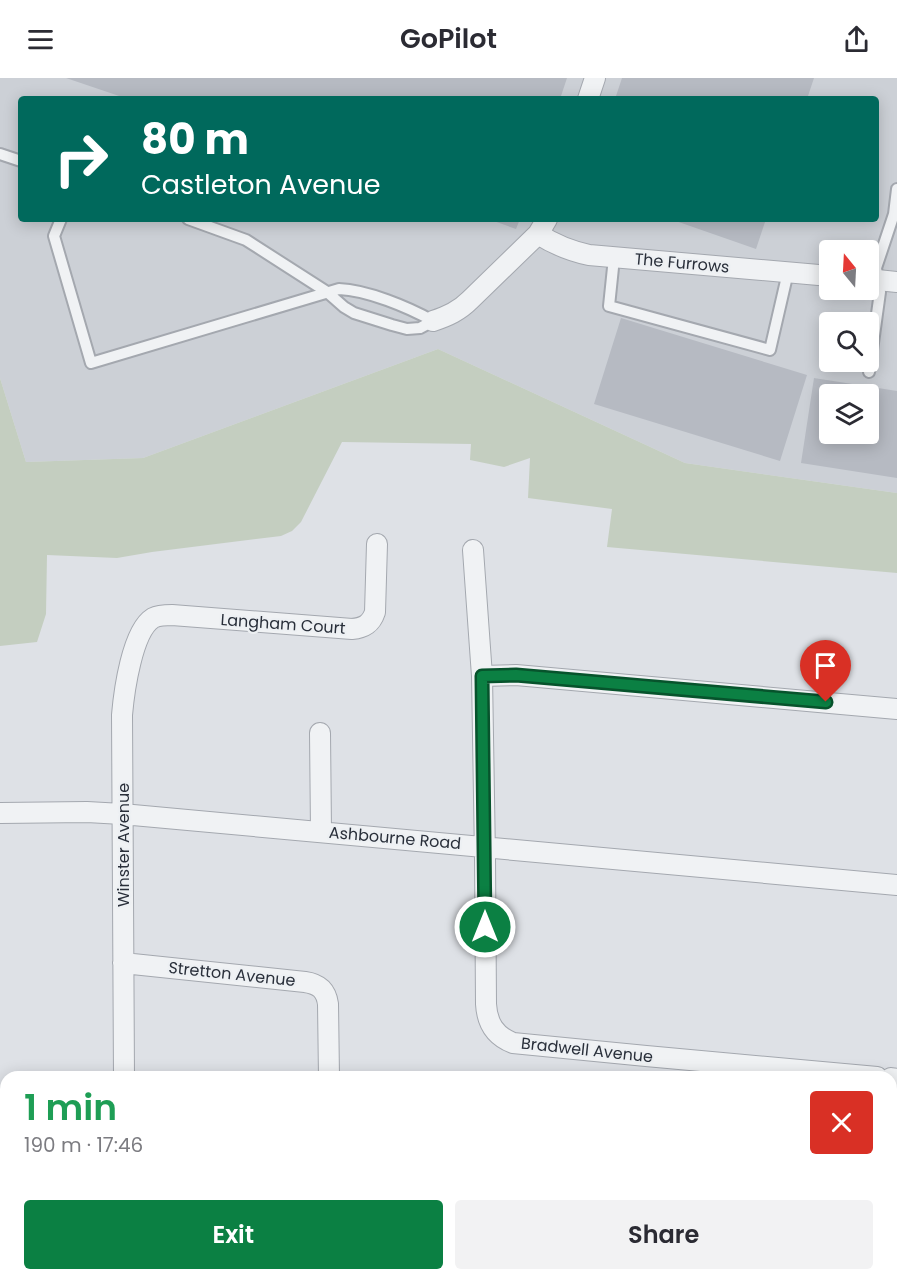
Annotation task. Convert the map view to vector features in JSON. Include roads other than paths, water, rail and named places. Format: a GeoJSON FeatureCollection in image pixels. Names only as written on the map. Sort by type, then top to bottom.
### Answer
{"type":"FeatureCollection","features":[{"type":"Feature","properties":{"kind":"street"},"geometry":{"type":"LineString","coordinates":[[589,96],[595,78]]}},
{"type":"Feature","properties":{"kind":"street","name":"The Furrows"},"geometry":{"type":"LineString","coordinates":[[433,321],[461,309],[543,226],[552,243],[569,251],[589,255],[819,275]]}},
{"type":"Feature","properties":{"kind":"street","name":"Langham Court"},"geometry":{"type":"LineString","coordinates":[[152,619],[172,615],[359,628],[368,625],[375,612],[377,544]]}},
{"type":"Feature","properties":{"kind":"street","name":"Bradwell Avenue"},"geometry":{"type":"LineString","coordinates":[[474,550],[482,676],[486,1012],[491,1027],[507,1041],[513,1043],[811,1071]]}},
{"type":"Feature","properties":{"kind":"street","name":"Winster Avenue"},"geometry":{"type":"LineString","coordinates":[[124,1071],[122,813],[124,696],[130,665],[141,633],[152,619]]}},
{"type":"Feature","properties":{"kind":"street"},"geometry":{"type":"LineString","coordinates":[[482,676],[516,675],[897,709]]}},
{"type":"Feature","properties":{"kind":"street"},"geometry":{"type":"LineString","coordinates":[[320,734],[321,831]]}},
{"type":"Feature","properties":{"kind":"street","name":"Ashbourne Road"},"geometry":{"type":"LineString","coordinates":[[0,813],[122,813],[897,885]]}},
{"type":"Feature","properties":{"kind":"street","name":"Stretton Avenue"},"geometry":{"type":"LineString","coordinates":[[123,963],[317,985],[325,992],[328,1004],[329,1071]]}},
{"type":"Feature","properties":{"kind":"lane"},"geometry":{"type":"LineString","coordinates":[[0,154],[18,160]]}},
{"type":"Feature","properties":{"kind":"lane"},"geometry":{"type":"LineString","coordinates":[[877,312],[881,280],[876,268],[896,214],[897,189]]}},
{"type":"Feature","properties":{"kind":"lane"},"geometry":{"type":"LineString","coordinates":[[61,222],[54,236],[91,363],[339,289],[351,290],[405,307],[433,321]]}},
{"type":"Feature","properties":{"kind":"lane"},"geometry":{"type":"LineString","coordinates":[[196,222],[246,240],[327,292],[354,313],[407,328],[420,328],[433,321]]}},
{"type":"Feature","properties":{"kind":"lane"},"geometry":{"type":"LineString","coordinates":[[614,258],[609,306],[770,350],[788,272]]}}]}
